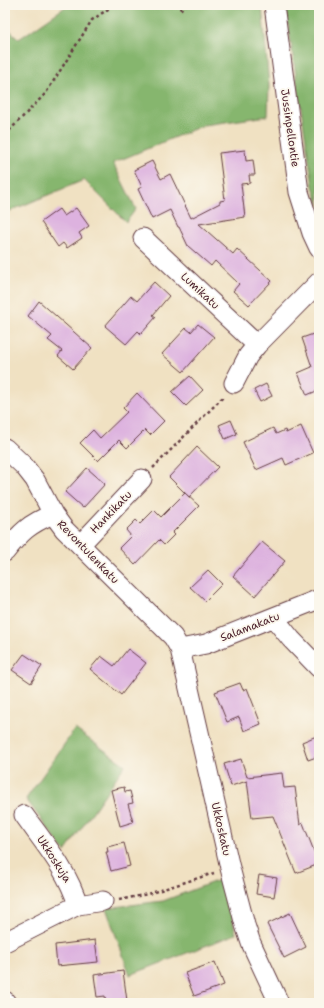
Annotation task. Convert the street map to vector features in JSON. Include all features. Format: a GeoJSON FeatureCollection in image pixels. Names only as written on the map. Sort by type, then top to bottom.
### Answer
{"type":"FeatureCollection","features":[{"type":"Feature","properties":{"kind":"street","name":"Jussinpellontie"},"geometry":{"type":"LineString","coordinates":[[274,5],[299,192],[312,233],[319,248]]}},
{"type":"Feature","properties":{"kind":"street","name":"Lumikatu"},"geometry":{"type":"LineString","coordinates":[[143,238],[257,345]]}},
{"type":"Feature","properties":{"kind":"street"},"geometry":{"type":"LineString","coordinates":[[234,383],[248,356],[257,345],[319,282]]}},
{"type":"Feature","properties":{"kind":"street","name":"Revontulenkatu"},"geometry":{"type":"LineString","coordinates":[[5,448],[24,466],[35,480],[52,514],[64,529],[173,637],[180,649]]}},
{"type":"Feature","properties":{"kind":"street","name":"Hankikatu"},"geometry":{"type":"LineString","coordinates":[[80,545],[142,479]]}},
{"type":"Feature","properties":{"kind":"street"},"geometry":{"type":"LineString","coordinates":[[5,552],[28,526],[52,514]]}},
{"type":"Feature","properties":{"kind":"street","name":"Salamakatu"},"geometry":{"type":"LineString","coordinates":[[180,649],[206,644],[319,599]]}},
{"type":"Feature","properties":{"kind":"street"},"geometry":{"type":"LineString","coordinates":[[274,618],[291,639],[319,668]]}},
{"type":"Feature","properties":{"kind":"street","name":"Ukkoskatu"},"geometry":{"type":"LineString","coordinates":[[180,649],[230,868],[245,925],[251,943],[279,1003]]}},
{"type":"Feature","properties":{"kind":"street","name":"Ukkoskuja"},"geometry":{"type":"LineString","coordinates":[[24,814],[63,872],[72,888],[78,905]]}},
{"type":"Feature","properties":{"kind":"street"},"geometry":{"type":"LineString","coordinates":[[5,942],[78,905],[103,901]]}},
{"type":"Feature","properties":{"kind":"path"},"geometry":{"type":"LineString","coordinates":[[5,135],[46,93],[92,20],[114,5]]}},
{"type":"Feature","properties":{"kind":"path"},"geometry":{"type":"LineString","coordinates":[[175,5],[181,9],[185,5]]}},
{"type":"Feature","properties":{"kind":"path"},"geometry":{"type":"LineString","coordinates":[[142,479],[234,383]]}},
{"type":"Feature","properties":{"kind":"path"},"geometry":{"type":"LineString","coordinates":[[103,901],[148,894],[230,868]]}},
{"type":"Feature","properties":{"kind":"green space"},"geometry":{"type":"Polygon","coordinates":[[[68,5],[262,5],[269,86],[268,116],[204,125],[113,163],[136,209],[126,222],[84,180],[5,213],[5,26],[19,39],[68,5]]]}},
{"type":"Feature","properties":{"kind":"green space"},"geometry":{"type":"Polygon","coordinates":[[[285,5],[319,5],[319,206],[313,186],[285,5]]]}},
{"type":"Feature","properties":{"kind":"green space"},"geometry":{"type":"Polygon","coordinates":[[[75,729],[125,765],[65,852],[26,799],[75,729]]]}},
{"type":"Feature","properties":{"kind":"green space"},"geometry":{"type":"Polygon","coordinates":[[[224,878],[236,934],[130,975],[106,908],[163,901],[224,878]]]}},
{"type":"Feature","properties":{"kind":"building"},"geometry":{"type":"Polygon","coordinates":[[[245,150],[246,161],[253,160],[255,175],[249,175],[250,183],[241,184],[245,217],[199,224],[233,254],[237,249],[272,281],[249,305],[233,291],[239,284],[215,261],[211,266],[188,246],[170,210],[152,219],[138,189],[142,187],[134,170],[152,161],[161,179],[170,174],[191,218],[220,203],[220,201],[225,200],[219,153],[245,150]]]}},
{"type":"Feature","properties":{"kind":"building"},"geometry":{"type":"Polygon","coordinates":[[[76,208],[89,226],[79,233],[82,238],[67,248],[63,243],[58,247],[41,222],[59,209],[64,216],[76,208]]]}},
{"type":"Feature","properties":{"kind":"building"},"geometry":{"type":"Polygon","coordinates":[[[154,282],[169,296],[153,315],[156,317],[141,334],[138,331],[126,344],[105,326],[131,296],[137,301],[154,282]]]}},
{"type":"Feature","properties":{"kind":"building"},"geometry":{"type":"Polygon","coordinates":[[[39,301],[92,348],[73,369],[58,356],[62,351],[48,340],[52,336],[28,316],[39,301]]]}},
{"type":"Feature","properties":{"kind":"building"},"geometry":{"type":"Polygon","coordinates":[[[198,324],[214,337],[183,372],[162,354],[186,328],[191,332],[198,324]]]}},
{"type":"Feature","properties":{"kind":"building"},"geometry":{"type":"Polygon","coordinates":[[[319,332],[319,390],[307,395],[298,373],[312,367],[302,338],[319,332]]]}},
{"type":"Feature","properties":{"kind":"building"},"geometry":{"type":"Polygon","coordinates":[[[190,376],[203,390],[186,406],[172,392],[190,376]]]}},
{"type":"Feature","properties":{"kind":"building"},"geometry":{"type":"Polygon","coordinates":[[[266,384],[272,396],[260,402],[254,390],[266,384]]]}},
{"type":"Feature","properties":{"kind":"building"},"geometry":{"type":"Polygon","coordinates":[[[137,393],[164,421],[150,435],[145,430],[127,448],[119,440],[98,461],[80,443],[93,430],[100,438],[127,412],[123,408],[137,393]]]}},
{"type":"Feature","properties":{"kind":"building"},"geometry":{"type":"Polygon","coordinates":[[[231,420],[237,434],[225,439],[219,425],[231,420]]]}},
{"type":"Feature","properties":{"kind":"building"},"geometry":{"type":"Polygon","coordinates":[[[301,426],[313,453],[286,465],[283,458],[256,470],[243,442],[273,428],[276,434],[285,430],[286,433],[301,426]]]}},
{"type":"Feature","properties":{"kind":"building"},"geometry":{"type":"Polygon","coordinates":[[[197,447],[218,467],[189,497],[169,477],[197,447]]]}},
{"type":"Feature","properties":{"kind":"building"},"geometry":{"type":"Polygon","coordinates":[[[87,468],[105,484],[83,508],[65,492],[87,468]]]}},
{"type":"Feature","properties":{"kind":"building"},"geometry":{"type":"Polygon","coordinates":[[[185,493],[199,506],[172,533],[174,535],[164,545],[159,540],[135,565],[119,548],[131,536],[126,530],[136,520],[140,524],[154,510],[161,517],[185,493]]]}},
{"type":"Feature","properties":{"kind":"building"},"geometry":{"type":"Polygon","coordinates":[[[262,542],[285,561],[255,596],[233,576],[262,542]]]}},
{"type":"Feature","properties":{"kind":"building"},"geometry":{"type":"Polygon","coordinates":[[[208,570],[222,584],[205,601],[190,587],[208,570]]]}},
{"type":"Feature","properties":{"kind":"building"},"geometry":{"type":"Polygon","coordinates":[[[128,649],[146,663],[121,695],[90,669],[101,656],[114,666],[128,649]]]}},
{"type":"Feature","properties":{"kind":"building"},"geometry":{"type":"Polygon","coordinates":[[[24,654],[42,666],[31,683],[12,670],[24,654]]]}},
{"type":"Feature","properties":{"kind":"building"},"geometry":{"type":"Polygon","coordinates":[[[240,683],[243,690],[247,688],[261,724],[244,731],[239,717],[227,722],[215,692],[240,683]]]}},
{"type":"Feature","properties":{"kind":"building"},"geometry":{"type":"Polygon","coordinates":[[[319,735],[319,756],[308,760],[302,742],[319,735]]]}},
{"type":"Feature","properties":{"kind":"building"},"geometry":{"type":"Polygon","coordinates":[[[241,759],[247,777],[282,773],[284,788],[295,787],[300,825],[303,823],[319,864],[296,873],[273,816],[252,818],[247,781],[231,786],[224,764],[241,759]]]}},
{"type":"Feature","properties":{"kind":"building"},"geometry":{"type":"Polygon","coordinates":[[[124,787],[125,792],[130,791],[133,803],[128,804],[133,822],[120,826],[111,790],[124,787]]]}},
{"type":"Feature","properties":{"kind":"building"},"geometry":{"type":"Polygon","coordinates":[[[124,843],[130,866],[111,871],[106,852],[108,852],[107,847],[124,843]]]}},
{"type":"Feature","properties":{"kind":"building"},"geometry":{"type":"Polygon","coordinates":[[[259,875],[277,878],[274,897],[256,894],[259,875]]]}},
{"type":"Feature","properties":{"kind":"building"},"geometry":{"type":"Polygon","coordinates":[[[290,913],[306,947],[284,958],[267,924],[290,913]]]}},
{"type":"Feature","properties":{"kind":"building"},"geometry":{"type":"Polygon","coordinates":[[[95,940],[98,962],[57,966],[55,945],[95,940]]]}},
{"type":"Feature","properties":{"kind":"building"},"geometry":{"type":"Polygon","coordinates":[[[215,962],[224,985],[194,996],[185,973],[215,962]]]}},
{"type":"Feature","properties":{"kind":"building"},"geometry":{"type":"Polygon","coordinates":[[[123,971],[127,1001],[106,1003],[105,996],[97,997],[94,975],[123,971]]]}}]}
